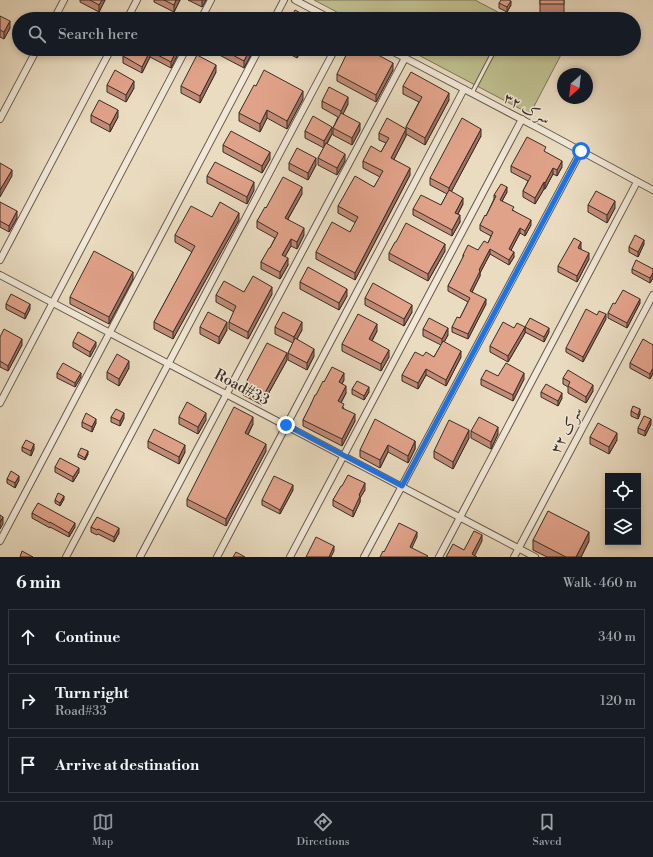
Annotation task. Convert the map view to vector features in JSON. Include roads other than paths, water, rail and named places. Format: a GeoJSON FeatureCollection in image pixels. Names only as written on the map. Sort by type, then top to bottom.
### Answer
{"type":"FeatureCollection","features":[{"type":"Feature","properties":{"kind":"street"},"geometry":{"type":"LineString","coordinates":[[58,12],[64,0]]}},
{"type":"Feature","properties":{"kind":"street"},"geometry":{"type":"LineString","coordinates":[[131,12],[137,0]]}},
{"type":"Feature","properties":{"kind":"street"},"geometry":{"type":"LineString","coordinates":[[205,12],[211,0]]}},
{"type":"Feature","properties":{"kind":"street"},"geometry":{"type":"LineString","coordinates":[[278,12],[284,0]]}},
{"type":"Feature","properties":{"kind":"street"},"geometry":{"type":"LineString","coordinates":[[295,0],[318,12]]}},
{"type":"Feature","properties":{"kind":"street"},"geometry":{"type":"LineString","coordinates":[[0,119],[34,56]]}},
{"type":"Feature","properties":{"kind":"street"},"geometry":{"type":"LineString","coordinates":[[0,260],[107,56]]}},
{"type":"Feature","properties":{"kind":"street"},"geometry":{"type":"LineString","coordinates":[[0,403],[182,56]]}},
{"type":"Feature","properties":{"kind":"street"},"geometry":{"type":"LineString","coordinates":[[0,541],[255,56]]}},
{"type":"Feature","properties":{"kind":"street"},"geometry":{"type":"LineString","coordinates":[[66,557],[331,56]]}},
{"type":"Feature","properties":{"kind":"street","name":"سرک ۳۲"},"geometry":{"type":"LineString","coordinates":[[401,56],[653,190]]}},
{"type":"Feature","properties":{"kind":"street"},"geometry":{"type":"LineString","coordinates":[[140,557],[405,58]]}},
{"type":"Feature","properties":{"kind":"street"},"geometry":{"type":"LineString","coordinates":[[216,557],[464,89]]}},
{"type":"Feature","properties":{"kind":"street"},"geometry":{"type":"LineString","coordinates":[[290,557],[522,119]]}},
{"type":"Feature","properties":{"kind":"street"},"geometry":{"type":"LineString","coordinates":[[364,557],[581,151]]}},
{"type":"Feature","properties":{"kind":"street"},"geometry":{"type":"LineString","coordinates":[[439,557],[637,182]]}},
{"type":"Feature","properties":{"kind":"street","name":"Road#33"},"geometry":{"type":"LineString","coordinates":[[0,274],[535,557]]}},
{"type":"Feature","properties":{"kind":"street","name":"سرک ۳۲"},"geometry":{"type":"LineString","coordinates":[[514,557],[653,294]]}},
{"type":"Feature","properties":{"kind":"lane"},"geometry":{"type":"LineString","coordinates":[[472,93],[491,56]]}}]}
